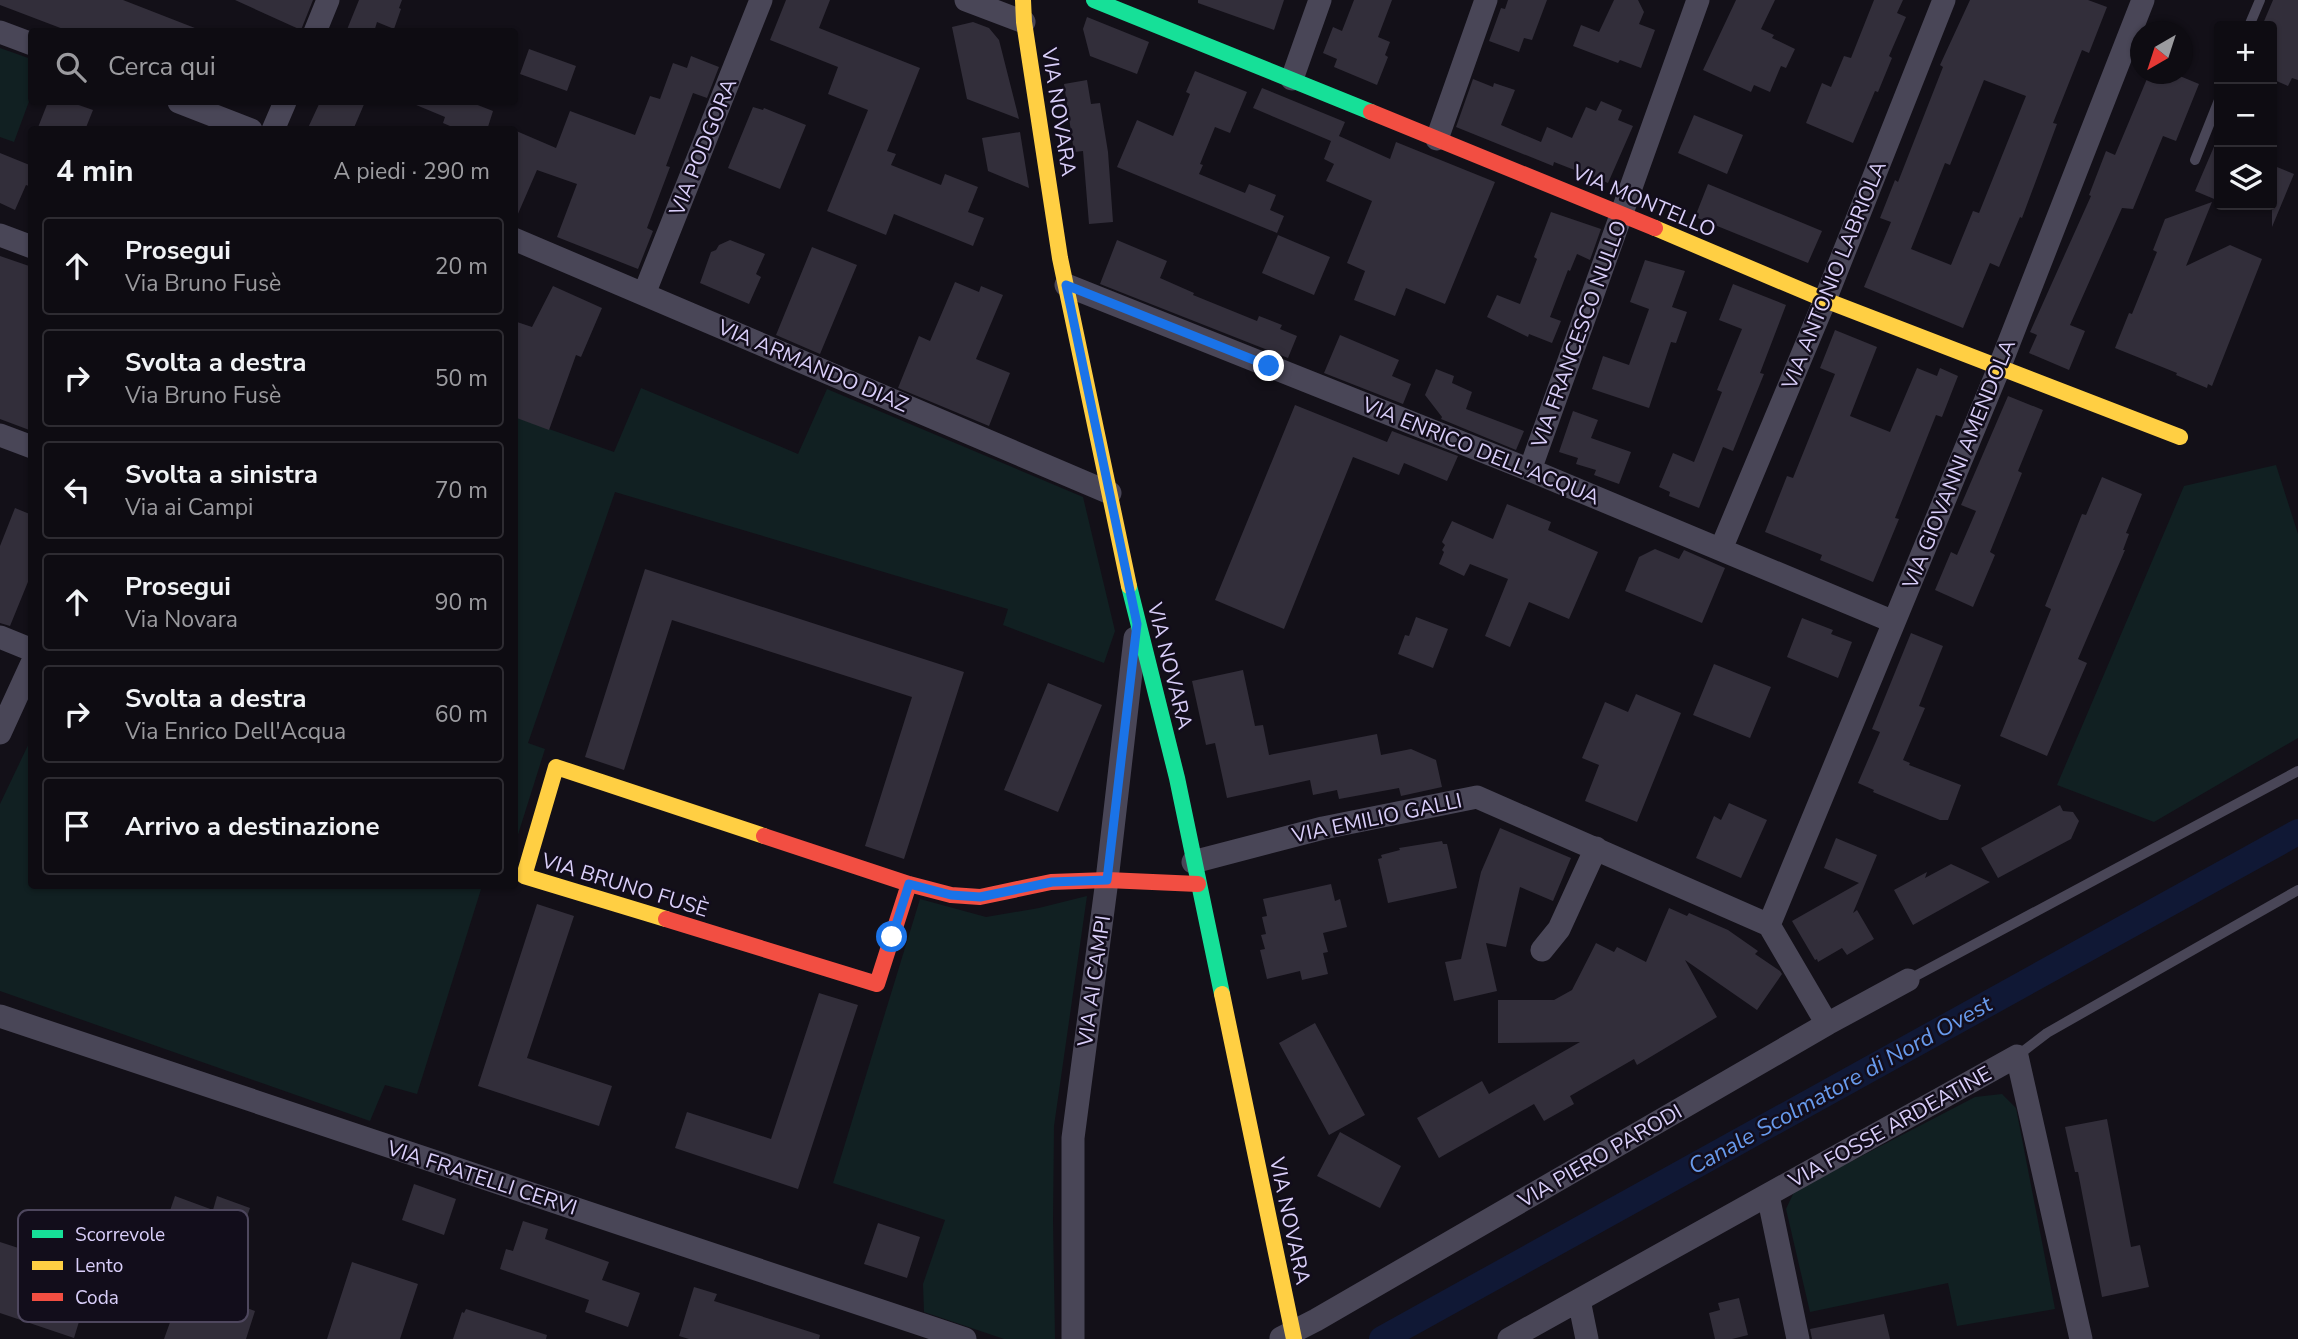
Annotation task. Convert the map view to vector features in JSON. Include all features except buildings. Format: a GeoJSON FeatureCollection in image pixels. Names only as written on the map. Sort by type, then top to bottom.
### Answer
{"type":"FeatureCollection","features":[{"type":"Feature","properties":{"kind":"street"},"geometry":{"type":"LineString","coordinates":[[317,28],[328,0]]}},
{"type":"Feature","properties":{"kind":"street","name":"VIA PODGORA"},"geometry":{"type":"LineString","coordinates":[[644,294],[761,0]]}},
{"type":"Feature","properties":{"kind":"street"},"geometry":{"type":"LineString","coordinates":[[966,0],[1023,11]]}},
{"type":"Feature","properties":{"kind":"street","name":"VIA MONTELLO"},"geometry":{"type":"LineString","coordinates":[[1094,0],[1622,214],[1825,300],[2180,437]]}},
{"type":"Feature","properties":{"kind":"street"},"geometry":{"type":"LineString","coordinates":[[1292,79],[1320,0]]}},
{"type":"Feature","properties":{"kind":"street"},"geometry":{"type":"LineString","coordinates":[[1437,139],[1486,0]]}},
{"type":"Feature","properties":{"kind":"street","name":"VIA FRANCESCO NULLO"},"geometry":{"type":"LineString","coordinates":[[1530,470],[1698,0]]}},
{"type":"Feature","properties":{"kind":"street","name":"VIA ANTONIO LABRIOLA"},"geometry":{"type":"LineString","coordinates":[[1721,550],[1825,300],[1944,0]]}},
{"type":"Feature","properties":{"kind":"street","name":"VIA GIOVANNI AMENDOLA"},"geometry":{"type":"LineString","coordinates":[[1769,925],[1999,368],[2143,0]]}},
{"type":"Feature","properties":{"kind":"street","name":"VIA NOVARA"},"geometry":{"type":"LineString","coordinates":[[1023,11],[1060,258],[1137,624],[1177,778],[1288,1337]]}},
{"type":"Feature","properties":{"kind":"street"},"geometry":{"type":"LineString","coordinates":[[0,32],[28,42]]}},
{"type":"Feature","properties":{"kind":"street"},"geometry":{"type":"LineString","coordinates":[[187,105],[241,126]]}},
{"type":"Feature","properties":{"kind":"street"},"geometry":{"type":"LineString","coordinates":[[275,126],[284,105]]}},
{"type":"Feature","properties":{"kind":"street"},"geometry":{"type":"LineString","coordinates":[[0,235],[28,246]]}},
{"type":"Feature","properties":{"kind":"street","name":"VIA ARMANDO DIAZ"},"geometry":{"type":"LineString","coordinates":[[518,241],[1110,493]]}},
{"type":"Feature","properties":{"kind":"street","name":"VIA ENRICO DELL'ACQUA"},"geometry":{"type":"LineString","coordinates":[[1066,285],[1530,470],[1895,622]]}},
{"type":"Feature","properties":{"kind":"street"},"geometry":{"type":"LineString","coordinates":[[0,435],[28,446]]}},
{"type":"Feature","properties":{"kind":"street","name":"VIA AI CAMPI"},"geometry":{"type":"LineString","coordinates":[[1073,1339],[1073,1138],[1137,624]]}},
{"type":"Feature","properties":{"kind":"street"},"geometry":{"type":"LineString","coordinates":[[0,637],[28,648]]}},
{"type":"Feature","properties":{"kind":"street"},"geometry":{"type":"LineString","coordinates":[[0,733],[28,672]]}},
{"type":"Feature","properties":{"kind":"street","name":"VIA BRUNO FUSÈ"},"geometry":{"type":"LineString","coordinates":[[909,884],[877,984],[524,876],[556,767],[909,884],[951,895],[980,897],[1052,882],[1196,873]]}},
{"type":"Feature","properties":{"kind":"street","name":"VIA EMILIO GALLI"},"geometry":{"type":"LineString","coordinates":[[1196,873],[1323,828],[1477,797],[1769,925]]}},
{"type":"Feature","properties":{"kind":"street"},"geometry":{"type":"LineString","coordinates":[[1542,950],[1559,929],[1596,848]]}},
{"type":"Feature","properties":{"kind":"street"},"geometry":{"type":"LineString","coordinates":[[1769,925],[1827,1024]]}},
{"type":"Feature","properties":{"kind":"street","name":"VIA PIERO PARODI"},"geometry":{"type":"LineString","coordinates":[[1288,1337],[1827,1024],[1908,980]]}},
{"type":"Feature","properties":{"kind":"street","name":"VIA FRATELLI CERVI"},"geometry":{"type":"LineString","coordinates":[[0,1016],[965,1339]]}},
{"type":"Feature","properties":{"kind":"street","name":"VIA FOSSE ARDEATINE"},"geometry":{"type":"LineString","coordinates":[[1509,1339],[2017,1056],[2081,1339]]}},
{"type":"Feature","properties":{"kind":"street"},"geometry":{"type":"LineString","coordinates":[[1768,1195],[1798,1339]]}},
{"type":"Feature","properties":{"kind":"street"},"geometry":{"type":"LineString","coordinates":[[1579,1300],[1587,1339]]}},
{"type":"Feature","properties":{"kind":"lane"},"geometry":{"type":"LineString","coordinates":[[2251,21],[2260,0]]}},
{"type":"Feature","properties":{"kind":"lane"},"geometry":{"type":"LineString","coordinates":[[2195,160],[2214,112]]}},
{"type":"Feature","properties":{"kind":"lane"},"geometry":{"type":"LineString","coordinates":[[1908,980],[2298,771]]}},
{"type":"Feature","properties":{"kind":"lane"},"geometry":{"type":"LineString","coordinates":[[2017,1056],[2047,1033],[2298,890]]}},
{"type":"Feature","properties":{"kind":"shaded area"},"geometry":{"type":"Polygon","coordinates":[[[0,48],[28,58],[28,104],[14,142],[0,137],[0,48]]]}},
{"type":"Feature","properties":{"kind":"shaded area"},"geometry":{"type":"Polygon","coordinates":[[[641,388],[798,454],[827,389],[1083,497],[1115,631],[1104,663],[1003,625],[1008,609],[615,492],[528,743],[545,749],[518,834],[518,418],[614,452],[641,388]]]}},
{"type":"Feature","properties":{"kind":"shaded area"},"geometry":{"type":"Polygon","coordinates":[[[2276,465],[2298,534],[2298,738],[2154,822],[2057,785],[2184,486],[2276,465]]]}},
{"type":"Feature","properties":{"kind":"shaded area"},"geometry":{"type":"Polygon","coordinates":[[[28,745],[28,889],[481,889],[417,1094],[385,1085],[370,1121],[0,991],[0,804],[28,745]]]}},
{"type":"Feature","properties":{"kind":"shaded area"},"geometry":{"type":"Polygon","coordinates":[[[1087,896],[1054,1126],[1055,1339],[1004,1339],[924,1312],[923,1284],[945,1220],[833,1183],[920,899],[986,917],[1087,896]]]}},
{"type":"Feature","properties":{"kind":"shaded area"},"geometry":{"type":"Polygon","coordinates":[[[2002,1094],[2016,1108],[2055,1309],[1957,1326],[1948,1283],[1810,1312],[1786,1209],[1793,1194],[1975,1097],[2002,1094]]]}},
{"type":"Feature","properties":{"kind":"waterway","name":"Canale Scolmatore di Nord Ovest"},"geometry":{"type":"LineString","coordinates":[[1382,1339],[2298,832]]}},
{"type":"Feature","properties":{"kind":"traffic: fast"},"geometry":{"type":"LineString","coordinates":[[1094,0],[1371,112]]}},
{"type":"Feature","properties":{"kind":"traffic: fast"},"geometry":{"type":"LineString","coordinates":[[1129,586],[1177,778],[1222,994]]}},
{"type":"Feature","properties":{"kind":"traffic: slow"},"geometry":{"type":"LineString","coordinates":[[1023,0],[1024,22],[1060,258],[1129,586]]}},
{"type":"Feature","properties":{"kind":"traffic: slow"},"geometry":{"type":"LineString","coordinates":[[1655,228],[1825,300],[2180,437]]}},
{"type":"Feature","properties":{"kind":"traffic: slow"},"geometry":{"type":"LineString","coordinates":[[666,919],[524,876],[556,767],[764,836]]}},
{"type":"Feature","properties":{"kind":"traffic: slow"},"geometry":{"type":"LineString","coordinates":[[1222,994],[1294,1339]]}},
{"type":"Feature","properties":{"kind":"traffic: jam"},"geometry":{"type":"LineString","coordinates":[[1371,112],[1655,228]]}},
{"type":"Feature","properties":{"kind":"traffic: jam"},"geometry":{"type":"LineString","coordinates":[[764,836],[909,884],[951,895],[980,897],[1051,882],[1107,880],[1198,884]]}},
{"type":"Feature","properties":{"kind":"traffic: jam"},"geometry":{"type":"LineString","coordinates":[[666,919],[877,984],[909,884]]}},
{"type":"Feature","properties":{"kind":"route"},"geometry":{"type":"LineString","coordinates":[[892,937],[909,884],[951,895],[980,897],[1052,882],[1107,880],[1137,624],[1066,285],[1269,366]]}}]}
